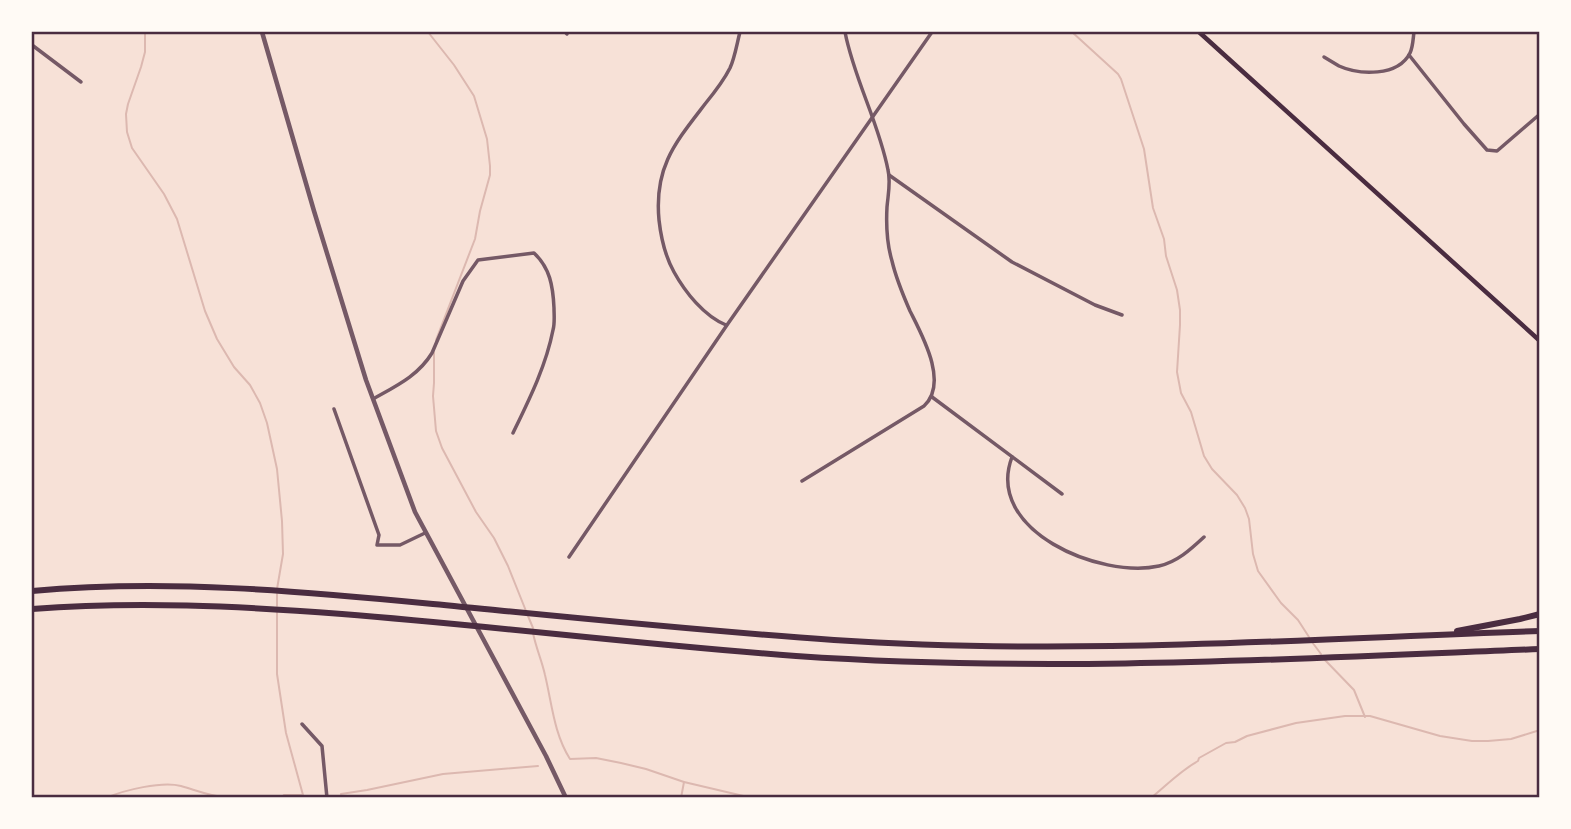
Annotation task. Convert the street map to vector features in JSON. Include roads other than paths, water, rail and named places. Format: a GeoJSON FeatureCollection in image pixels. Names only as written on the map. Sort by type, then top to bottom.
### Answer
{"type":"FeatureCollection","features":[{"type":"Feature","properties":{"kind":"highway"},"geometry":{"type":"LineString","coordinates":[[32,591],[194,586],[289,591],[695,629],[835,640],[973,646],[1137,645],[1539,631]]}},
{"type":"Feature","properties":{"kind":"highway"},"geometry":{"type":"LineString","coordinates":[[32,609],[118,605],[251,607],[420,620],[794,656],[996,664],[1126,664],[1539,649]]}},
{"type":"Feature","properties":{"kind":"highway"},"geometry":{"type":"LineString","coordinates":[[1434,635],[1539,614]]}},
{"type":"Feature","properties":{"kind":"main road"},"geometry":{"type":"LineString","coordinates":[[1199,32],[1539,341]]}},
{"type":"Feature","properties":{"kind":"street"},"geometry":{"type":"LineString","coordinates":[[262,32],[310,198],[373,399],[415,512],[566,797]]}},
{"type":"Feature","properties":{"kind":"street"},"geometry":{"type":"LineString","coordinates":[[727,325],[700,306],[676,276],[661,238],[658,200],[666,160],[729,68],[740,32]]}},
{"type":"Feature","properties":{"kind":"street"},"geometry":{"type":"LineString","coordinates":[[802,481],[924,405],[932,397],[934,386],[934,374],[925,339],[906,300],[891,259],[887,229],[889,175],[845,32]]}},
{"type":"Feature","properties":{"kind":"street"},"geometry":{"type":"LineString","coordinates":[[569,557],[932,32]]}},
{"type":"Feature","properties":{"kind":"street"},"geometry":{"type":"LineString","coordinates":[[1324,57],[1348,69],[1372,72],[1394,69],[1409,55],[1414,32]]}},
{"type":"Feature","properties":{"kind":"street"},"geometry":{"type":"LineString","coordinates":[[32,45],[81,82]]}},
{"type":"Feature","properties":{"kind":"street"},"geometry":{"type":"LineString","coordinates":[[1409,55],[1487,150],[1497,151],[1539,114]]}},
{"type":"Feature","properties":{"kind":"street"},"geometry":{"type":"LineString","coordinates":[[889,175],[1012,262],[1096,305],[1122,315]]}},
{"type":"Feature","properties":{"kind":"street"},"geometry":{"type":"LineString","coordinates":[[373,399],[411,378],[427,362],[463,281],[478,260],[534,253],[543,261],[554,291],[554,328],[536,384],[513,433]]}},
{"type":"Feature","properties":{"kind":"street"},"geometry":{"type":"LineString","coordinates":[[932,397],[1062,494]]}},
{"type":"Feature","properties":{"kind":"street"},"geometry":{"type":"LineString","coordinates":[[334,409],[378,534],[377,544],[400,545],[425,533]]}},
{"type":"Feature","properties":{"kind":"street"},"geometry":{"type":"LineString","coordinates":[[1012,457],[1008,469],[1008,490],[1016,510],[1039,535],[1076,556],[1118,567],[1137,569],[1160,566],[1186,554],[1204,537]]}},
{"type":"Feature","properties":{"kind":"street"},"geometry":{"type":"LineString","coordinates":[[302,724],[322,746],[327,797]]}},
{"type":"Feature","properties":{"kind":"waterway"},"geometry":{"type":"LineString","coordinates":[[145,32],[145,52],[126,114],[127,132],[132,148],[164,194],[177,219],[205,311],[217,339],[234,367],[250,385],[267,423],[277,469],[282,521],[283,554],[277,589]]}},
{"type":"Feature","properties":{"kind":"waterway"},"geometry":{"type":"LineString","coordinates":[[428,32],[474,96],[487,139],[490,166],[475,239],[436,340]]}},
{"type":"Feature","properties":{"kind":"waterway"},"geometry":{"type":"LineString","coordinates":[[1072,32],[1118,74],[1144,149],[1153,208],[1177,290],[1180,310],[1177,372],[1181,393],[1191,412],[1204,456],[1245,508],[1258,571],[1309,637]]}},
{"type":"Feature","properties":{"kind":"waterway"},"geometry":{"type":"LineString","coordinates":[[434,352],[433,396],[436,431],[442,448],[476,512],[494,538],[526,611]]}},
{"type":"Feature","properties":{"kind":"waterway"},"geometry":{"type":"LineString","coordinates":[[277,594],[277,606]]}},
{"type":"Feature","properties":{"kind":"waterway"},"geometry":{"type":"LineString","coordinates":[[277,612],[277,674],[286,733],[303,795],[284,795],[281,798]]}},
{"type":"Feature","properties":{"kind":"waterway"},"geometry":{"type":"LineString","coordinates":[[528,616],[533,628]]}},
{"type":"Feature","properties":{"kind":"waterway"},"geometry":{"type":"LineString","coordinates":[[533,633],[557,729],[570,759],[596,758],[621,763],[752,798]]}},
{"type":"Feature","properties":{"kind":"waterway"},"geometry":{"type":"LineString","coordinates":[[1312,642],[1321,654]]}},
{"type":"Feature","properties":{"kind":"waterway"},"geometry":{"type":"LineString","coordinates":[[1324,659],[1354,690],[1365,717]]}},
{"type":"Feature","properties":{"kind":"waterway"},"geometry":{"type":"LineString","coordinates":[[1151,798],[1199,758],[1226,743],[1296,723],[1345,716],[1370,716],[1440,736],[1472,741],[1511,739],[1540,730]]}},
{"type":"Feature","properties":{"kind":"waterway"},"geometry":{"type":"LineString","coordinates":[[341,794],[443,774],[538,766]]}},
{"type":"Feature","properties":{"kind":"waterway"},"geometry":{"type":"LineString","coordinates":[[681,798],[684,782]]}},
{"type":"Feature","properties":{"kind":"waterway"},"geometry":{"type":"LineString","coordinates":[[106,798],[154,785],[181,786],[229,798]]}}]}
